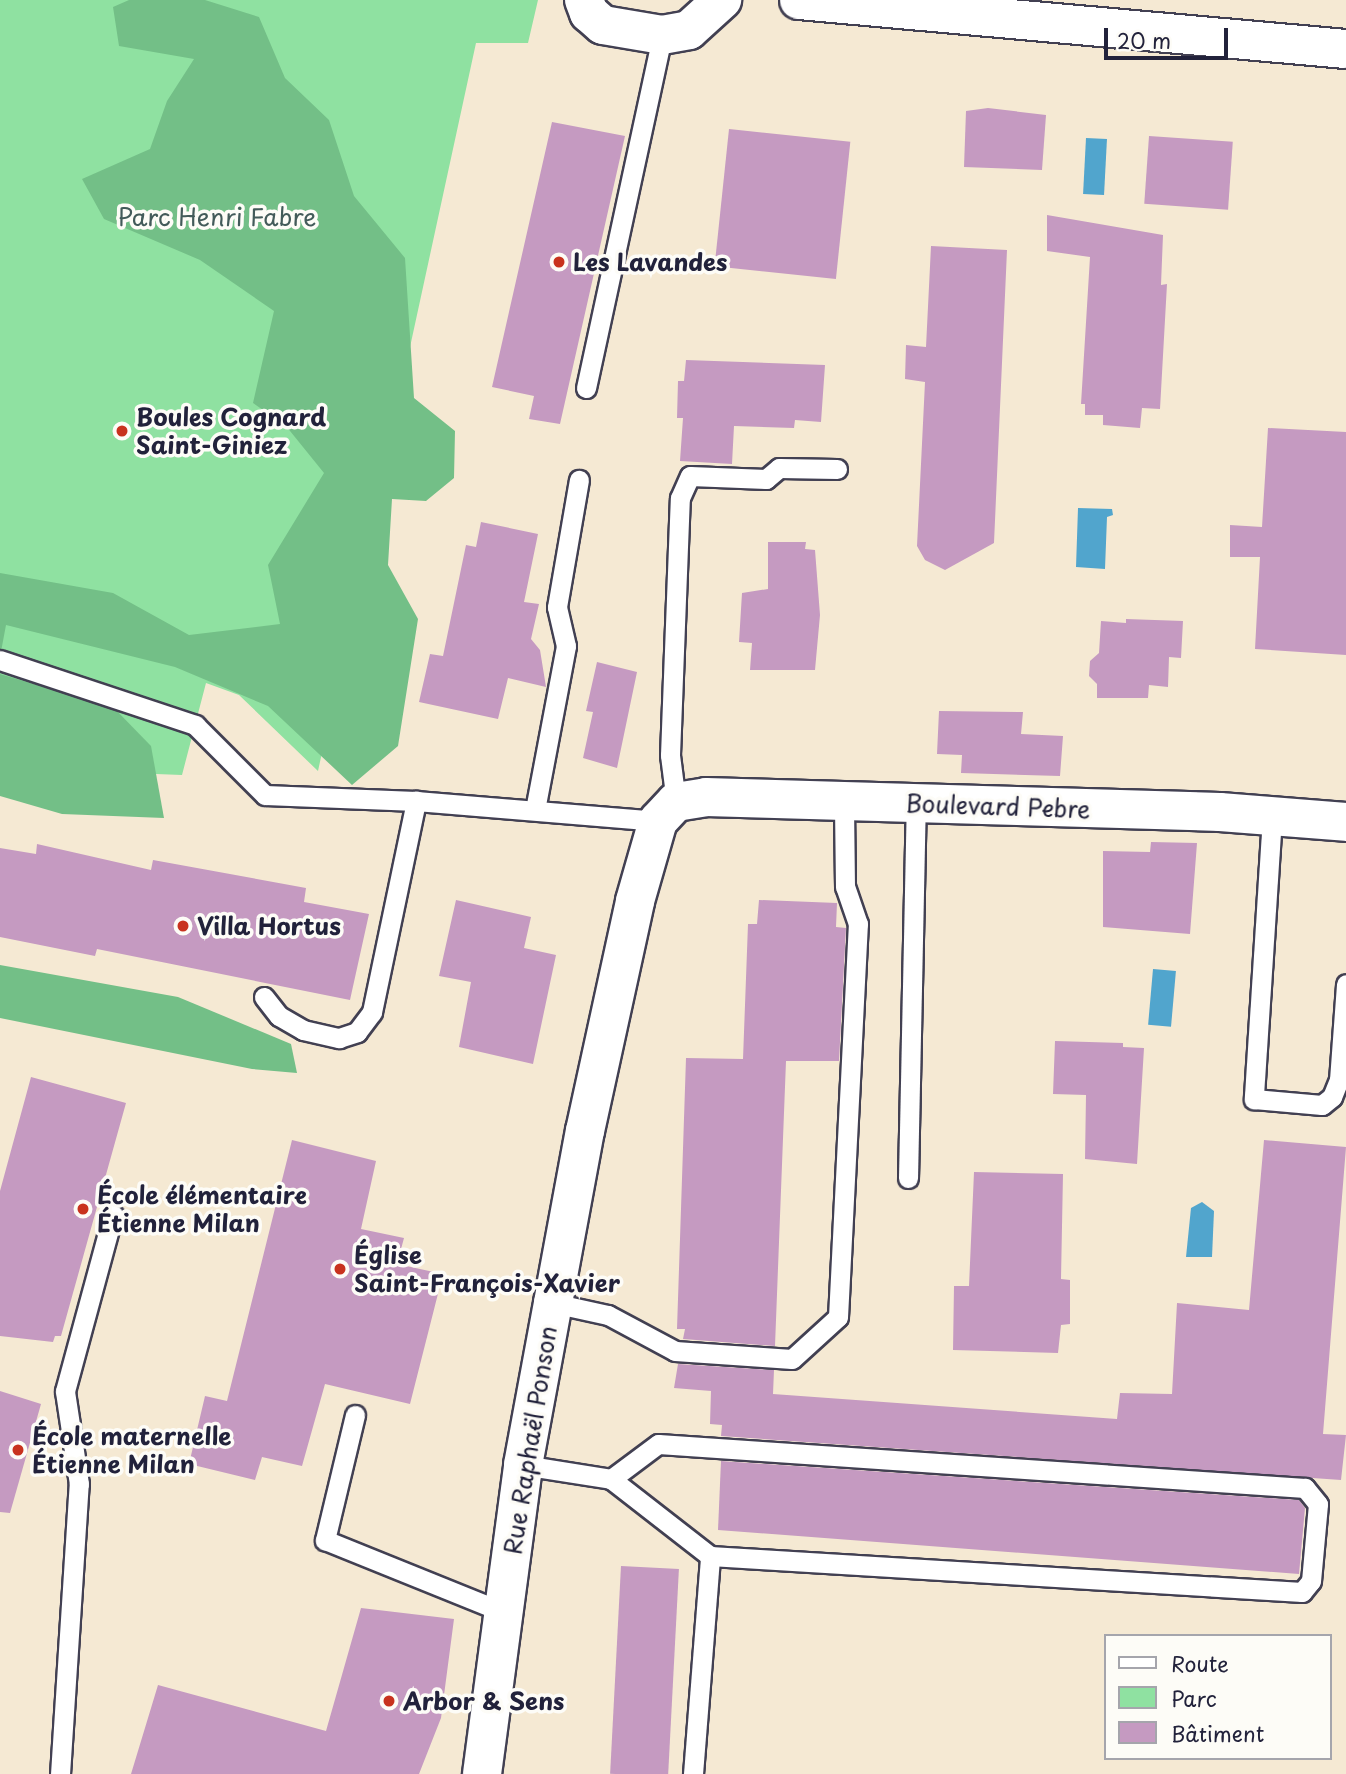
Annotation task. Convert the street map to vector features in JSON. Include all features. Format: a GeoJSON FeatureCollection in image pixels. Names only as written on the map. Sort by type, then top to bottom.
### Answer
{"type":"FeatureCollection","features":[{"type":"Feature","properties":{"kind":"street"},"geometry":{"type":"LineString","coordinates":[[584,0],[589,13],[603,25],[662,35],[689,30],[722,0]]}},
{"type":"Feature","properties":{"kind":"street"},"geometry":{"type":"LineString","coordinates":[[799,0],[1346,49]]}},
{"type":"Feature","properties":{"kind":"street","name":"Boulevard Pebre"},"geometry":{"type":"LineString","coordinates":[[667,811],[706,797],[916,803],[1346,822]]}},
{"type":"Feature","properties":{"kind":"street","name":"Rue Raphaël Ponson"},"geometry":{"type":"LineString","coordinates":[[482,1774],[523,1465],[585,1131],[635,901],[667,811]]}},
{"type":"Feature","properties":{"kind":"lane"},"geometry":{"type":"LineString","coordinates":[[586,388],[662,35]]}},
{"type":"Feature","properties":{"kind":"lane"},"geometry":{"type":"LineString","coordinates":[[0,660],[195,725],[265,795],[416,801],[536,810],[667,811],[680,498],[690,476],[766,479],[779,468],[837,468]]}},
{"type":"Feature","properties":{"kind":"lane"},"geometry":{"type":"LineString","coordinates":[[536,810],[566,646],[556,607],[579,480]]}},
{"type":"Feature","properties":{"kind":"lane"},"geometry":{"type":"LineString","coordinates":[[264,997],[279,1016],[303,1030],[339,1038],[358,1032],[372,1012],[416,801]]}},
{"type":"Feature","properties":{"kind":"lane"},"geometry":{"type":"LineString","coordinates":[[553,1303],[608,1315],[675,1351],[792,1359],[838,1317],[858,924],[845,887],[845,801]]}},
{"type":"Feature","properties":{"kind":"lane"},"geometry":{"type":"LineString","coordinates":[[908,1178],[916,803]]}},
{"type":"Feature","properties":{"kind":"lane"},"geometry":{"type":"LineString","coordinates":[[1272,817],[1254,1099],[1322,1105],[1332,1097],[1339,1080],[1346,984]]}},
{"type":"Feature","properties":{"kind":"lane"},"geometry":{"type":"LineString","coordinates":[[60,1774],[79,1484],[65,1391],[113,1214]]}},
{"type":"Feature","properties":{"kind":"lane"},"geometry":{"type":"LineString","coordinates":[[355,1415],[325,1540],[503,1612]]}},
{"type":"Feature","properties":{"kind":"lane"},"geometry":{"type":"LineString","coordinates":[[523,1465],[611,1479],[710,1556],[1302,1592],[1311,1581],[1318,1504],[1305,1488],[658,1444],[611,1479]]}},
{"type":"Feature","properties":{"kind":"lane"},"geometry":{"type":"LineString","coordinates":[[693,1774],[710,1556]]}},
{"type":"Feature","properties":{"kind":"green space","name":"Parc Henri Fabre"},"geometry":{"type":"Polygon","coordinates":[[[0,0],[538,0],[528,43],[476,43],[318,771],[239,695],[206,683],[182,775],[0,768],[0,0]]]}},
{"type":"Feature","properties":{"kind":"green space"},"geometry":{"type":"Polygon","coordinates":[[[129,0],[205,0],[259,17],[285,78],[329,120],[354,196],[405,258],[414,398],[455,431],[454,478],[426,501],[392,499],[388,565],[418,619],[398,746],[352,785],[268,706],[175,667],[6,625],[0,657],[0,573],[113,593],[189,635],[280,624],[268,565],[324,473],[286,426],[253,403],[274,311],[200,260],[104,219],[82,179],[150,149],[167,101],[194,59],[119,46],[113,7],[129,0]]]}},
{"type":"Feature","properties":{"kind":"green space"},"geometry":{"type":"Polygon","coordinates":[[[0,674],[114,708],[151,746],[164,818],[62,814],[0,796],[0,674]]]}},
{"type":"Feature","properties":{"kind":"green space"},"geometry":{"type":"Polygon","coordinates":[[[0,965],[178,997],[291,1044],[297,1073],[252,1069],[0,1018],[0,965]]]}},
{"type":"Feature","properties":{"kind":"water"},"geometry":{"type":"Polygon","coordinates":[[[1086,138],[1107,139],[1104,195],[1083,194],[1086,138]]]}},
{"type":"Feature","properties":{"kind":"water"},"geometry":{"type":"Polygon","coordinates":[[[1078,508],[1112,509],[1113,515],[1107,517],[1105,569],[1076,567],[1078,508]]]}},
{"type":"Feature","properties":{"kind":"water"},"geometry":{"type":"Polygon","coordinates":[[[1153,969],[1176,971],[1171,1027],[1148,1025],[1153,969]]]}},
{"type":"Feature","properties":{"kind":"water"},"geometry":{"type":"Polygon","coordinates":[[[1202,1202],[1214,1211],[1212,1257],[1186,1257],[1191,1208],[1202,1202]]]}},
{"type":"Feature","properties":{"kind":"building"},"geometry":{"type":"Polygon","coordinates":[[[988,108],[1046,115],[1042,170],[964,167],[966,111],[988,108]]]}},
{"type":"Feature","properties":{"kind":"building","name":"Les Lavandes"},"geometry":{"type":"Polygon","coordinates":[[[552,122],[625,136],[560,424],[529,419],[534,396],[492,387],[552,122]]]}},
{"type":"Feature","properties":{"kind":"building"},"geometry":{"type":"Polygon","coordinates":[[[729,129],[850,142],[836,279],[715,266],[729,129]]]}},
{"type":"Feature","properties":{"kind":"building"},"geometry":{"type":"Polygon","coordinates":[[[1149,136],[1233,142],[1228,210],[1144,204],[1149,136]]]}},
{"type":"Feature","properties":{"kind":"building"},"geometry":{"type":"Polygon","coordinates":[[[1047,215],[1163,235],[1161,285],[1167,284],[1160,409],[1142,408],[1140,428],[1103,425],[1103,415],[1085,415],[1085,404],[1081,404],[1090,257],[1047,251],[1047,215]]]}},
{"type":"Feature","properties":{"kind":"building"},"geometry":{"type":"Polygon","coordinates":[[[931,246],[1007,250],[994,543],[945,570],[925,560],[917,546],[925,382],[905,379],[906,345],[926,347],[931,246]]]}},
{"type":"Feature","properties":{"kind":"building"},"geometry":{"type":"Polygon","coordinates":[[[686,360],[825,365],[821,422],[795,420],[794,428],[734,426],[732,464],[680,461],[683,418],[677,418],[678,381],[684,381],[686,360]]]}},
{"type":"Feature","properties":{"kind":"building"},"geometry":{"type":"Polygon","coordinates":[[[1268,428],[1346,432],[1346,655],[1255,649],[1260,557],[1230,557],[1230,525],[1262,527],[1268,428]]]}},
{"type":"Feature","properties":{"kind":"building"},"geometry":{"type":"Polygon","coordinates":[[[481,522],[538,534],[524,602],[539,604],[531,639],[540,650],[546,687],[508,678],[498,719],[419,702],[430,654],[443,656],[466,545],[476,547],[481,522]]]}},
{"type":"Feature","properties":{"kind":"building"},"geometry":{"type":"Polygon","coordinates":[[[768,542],[806,542],[805,549],[815,550],[820,615],[815,670],[750,670],[752,643],[739,642],[742,593],[768,589],[768,542]]]}},
{"type":"Feature","properties":{"kind":"building"},"geometry":{"type":"Polygon","coordinates":[[[1126,619],[1183,621],[1181,658],[1169,657],[1168,687],[1149,685],[1148,698],[1097,698],[1097,684],[1089,676],[1090,661],[1099,653],[1101,621],[1126,623],[1126,619]]]}},
{"type":"Feature","properties":{"kind":"building"},"geometry":{"type":"Polygon","coordinates":[[[597,662],[637,672],[617,768],[583,758],[593,712],[586,711],[597,662]]]}},
{"type":"Feature","properties":{"kind":"building"},"geometry":{"type":"Polygon","coordinates":[[[939,711],[1023,712],[1021,734],[1063,736],[1060,776],[961,773],[962,755],[937,754],[939,711]]]}},
{"type":"Feature","properties":{"kind":"building"},"geometry":{"type":"Polygon","coordinates":[[[1151,842],[1197,843],[1190,934],[1103,927],[1103,851],[1150,852],[1151,842]]]}},
{"type":"Feature","properties":{"kind":"building","name":"Villa Hortus"},"geometry":{"type":"Polygon","coordinates":[[[37,844],[151,870],[153,860],[306,888],[304,902],[369,914],[350,1000],[97,949],[95,956],[0,937],[0,848],[36,854],[37,844]]]}},
{"type":"Feature","properties":{"kind":"building"},"geometry":{"type":"Polygon","coordinates":[[[456,900],[531,917],[524,948],[556,955],[533,1064],[459,1047],[471,982],[439,976],[456,900]]]}},
{"type":"Feature","properties":{"kind":"building"},"geometry":{"type":"Polygon","coordinates":[[[759,900],[837,903],[836,927],[846,928],[839,1061],[786,1061],[775,1346],[683,1339],[685,1329],[677,1329],[686,1058],[743,1059],[748,924],[757,924],[759,900]]]}},
{"type":"Feature","properties":{"kind":"building"},"geometry":{"type":"Polygon","coordinates":[[[1055,1041],[1123,1043],[1123,1047],[1144,1048],[1137,1164],[1085,1159],[1086,1095],[1053,1094],[1055,1041]]]}},
{"type":"Feature","properties":{"kind":"building"},"geometry":{"type":"Polygon","coordinates":[[[31,1077],[126,1103],[61,1336],[55,1336],[53,1342],[0,1336],[0,1191],[31,1077]]]}},
{"type":"Feature","properties":{"kind":"building","name":"Église Saint-François-Xavier"},"geometry":{"type":"Polygon","coordinates":[[[292,1140],[376,1161],[361,1229],[404,1238],[397,1264],[443,1274],[410,1404],[325,1384],[302,1466],[262,1457],[255,1480],[189,1464],[205,1396],[227,1401],[292,1140]]]}},
{"type":"Feature","properties":{"kind":"building"},"geometry":{"type":"Polygon","coordinates":[[[1264,1140],[1346,1147],[1323,1434],[1346,1435],[1341,1480],[721,1436],[722,1425],[710,1424],[711,1391],[674,1388],[678,1364],[774,1370],[773,1394],[1117,1419],[1120,1393],[1172,1394],[1177,1303],[1249,1310],[1264,1140]]]}},
{"type":"Feature","properties":{"kind":"building"},"geometry":{"type":"Polygon","coordinates":[[[974,1172],[1063,1174],[1061,1279],[1070,1280],[1070,1324],[1061,1325],[1058,1353],[953,1350],[954,1286],[969,1286],[974,1172]]]}},
{"type":"Feature","properties":{"kind":"building"},"geometry":{"type":"Polygon","coordinates":[[[0,1391],[41,1404],[10,1513],[0,1512],[0,1391]]]}},
{"type":"Feature","properties":{"kind":"building"},"geometry":{"type":"Polygon","coordinates":[[[721,1461],[1299,1500],[1305,1508],[1299,1574],[718,1530],[721,1461]]]}},
{"type":"Feature","properties":{"kind":"building"},"geometry":{"type":"Polygon","coordinates":[[[621,1566],[679,1569],[668,1774],[610,1774],[621,1566]]]}},
{"type":"Feature","properties":{"kind":"building","name":"Arbor & Sens"},"geometry":{"type":"Polygon","coordinates":[[[361,1608],[454,1619],[441,1718],[419,1774],[131,1774],[158,1685],[326,1731],[361,1608]]]}},
{"type":"Feature","properties":{"kind":"place","name":"Les Lavandes"},"geometry":{"type":"Point","coordinates":[559,262]}},
{"type":"Feature","properties":{"kind":"place","name":"Boules Cognard Saint-Giniez"},"geometry":{"type":"Point","coordinates":[122,431]}},
{"type":"Feature","properties":{"kind":"place","name":"Villa Hortus"},"geometry":{"type":"Point","coordinates":[183,926]}},
{"type":"Feature","properties":{"kind":"place","name":"École élémentaire Étienne Milan"},"geometry":{"type":"Point","coordinates":[83,1209]}},
{"type":"Feature","properties":{"kind":"place","name":"Église Saint-François-Xavier"},"geometry":{"type":"Point","coordinates":[340,1269]}},
{"type":"Feature","properties":{"kind":"place","name":"École maternelle Étienne Milan"},"geometry":{"type":"Point","coordinates":[18,1450]}},
{"type":"Feature","properties":{"kind":"place","name":"Arbor & Sens"},"geometry":{"type":"Point","coordinates":[389,1701]}}]}
